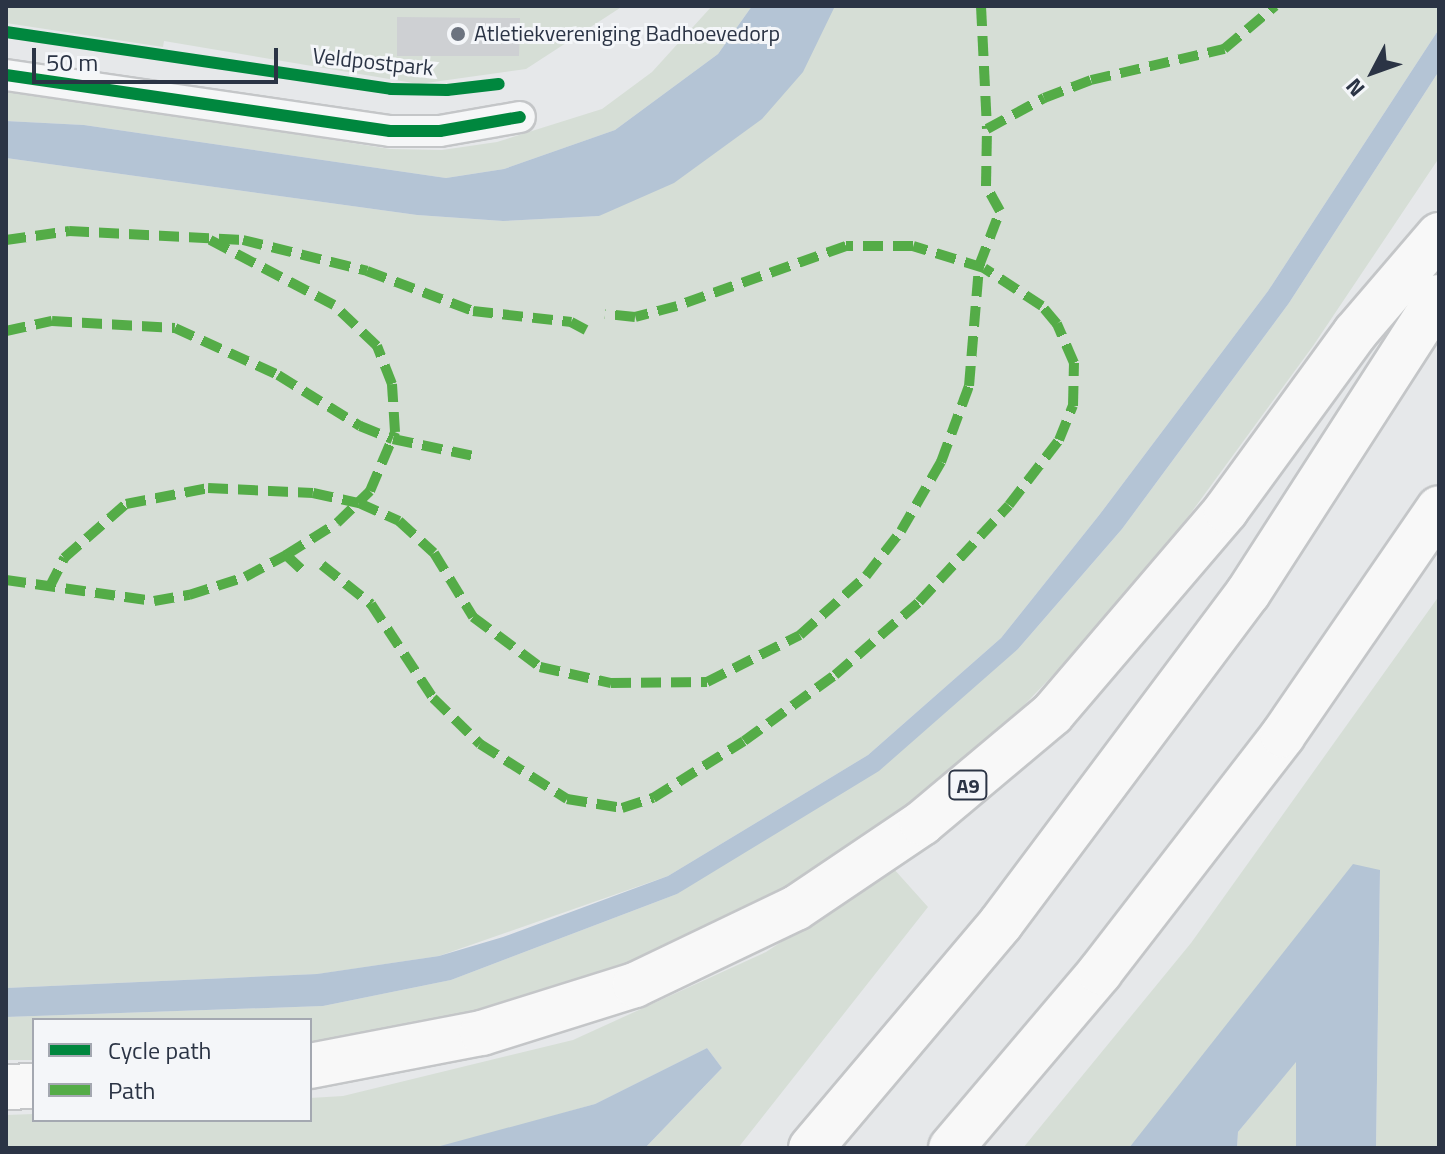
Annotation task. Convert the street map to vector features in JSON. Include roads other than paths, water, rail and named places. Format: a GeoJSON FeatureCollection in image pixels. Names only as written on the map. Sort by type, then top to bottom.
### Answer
{"type":"FeatureCollection","features":[{"type":"Feature","properties":{"kind":"highway","name":"A9"},"geometry":{"type":"LineString","coordinates":[[312,1066],[482,1033],[635,985],[796,908],[922,823],[1052,714],[1226,510],[1355,333],[1439,235]]}},
{"type":"Feature","properties":{"kind":"highway"},"geometry":{"type":"LineString","coordinates":[[811,1148],[1001,923],[1238,605],[1439,297]]}},
{"type":"Feature","properties":{"kind":"highway"},"geometry":{"type":"LineString","coordinates":[[951,1148],[1100,972],[1283,735],[1439,508]]}},
{"type":"Feature","properties":{"kind":"highway"},"geometry":{"type":"LineString","coordinates":[[6,1087],[32,1086]]}},
{"type":"Feature","properties":{"kind":"street"},"geometry":{"type":"LineString","coordinates":[[6,75],[390,131],[440,131],[520,117]]}},
{"type":"Feature","properties":{"kind":"water"},"geometry":{"type":"Polygon","coordinates":[[[752,6],[835,6],[803,72],[762,119],[674,183],[599,216],[503,221],[417,215],[6,158],[6,121],[84,125],[446,178],[504,169],[615,130],[718,54],[752,6]]]}},
{"type":"Feature","properties":{"kind":"water"},"geometry":{"type":"Polygon","coordinates":[[[1439,29],[1439,71],[1289,303],[1122,529],[1018,649],[879,771],[677,894],[451,980],[323,1006],[6,1017],[6,988],[317,974],[439,956],[503,937],[668,876],[868,755],[1001,638],[1100,514],[1268,291],[1439,29]]]}},
{"type":"Feature","properties":{"kind":"water"},"geometry":{"type":"Polygon","coordinates":[[[1353,864],[1380,870],[1376,1148],[1296,1148],[1296,1062],[1238,1132],[1237,1148],[1129,1148],[1353,864]]]}},
{"type":"Feature","properties":{"kind":"water"},"geometry":{"type":"Polygon","coordinates":[[[707,1048],[722,1068],[645,1148],[433,1148],[595,1104],[707,1048]]]}},
{"type":"Feature","properties":{"kind":"place","name":"Atletiekvereniging Badhoevedorp"},"geometry":{"type":"Point","coordinates":[458,34]}}]}
